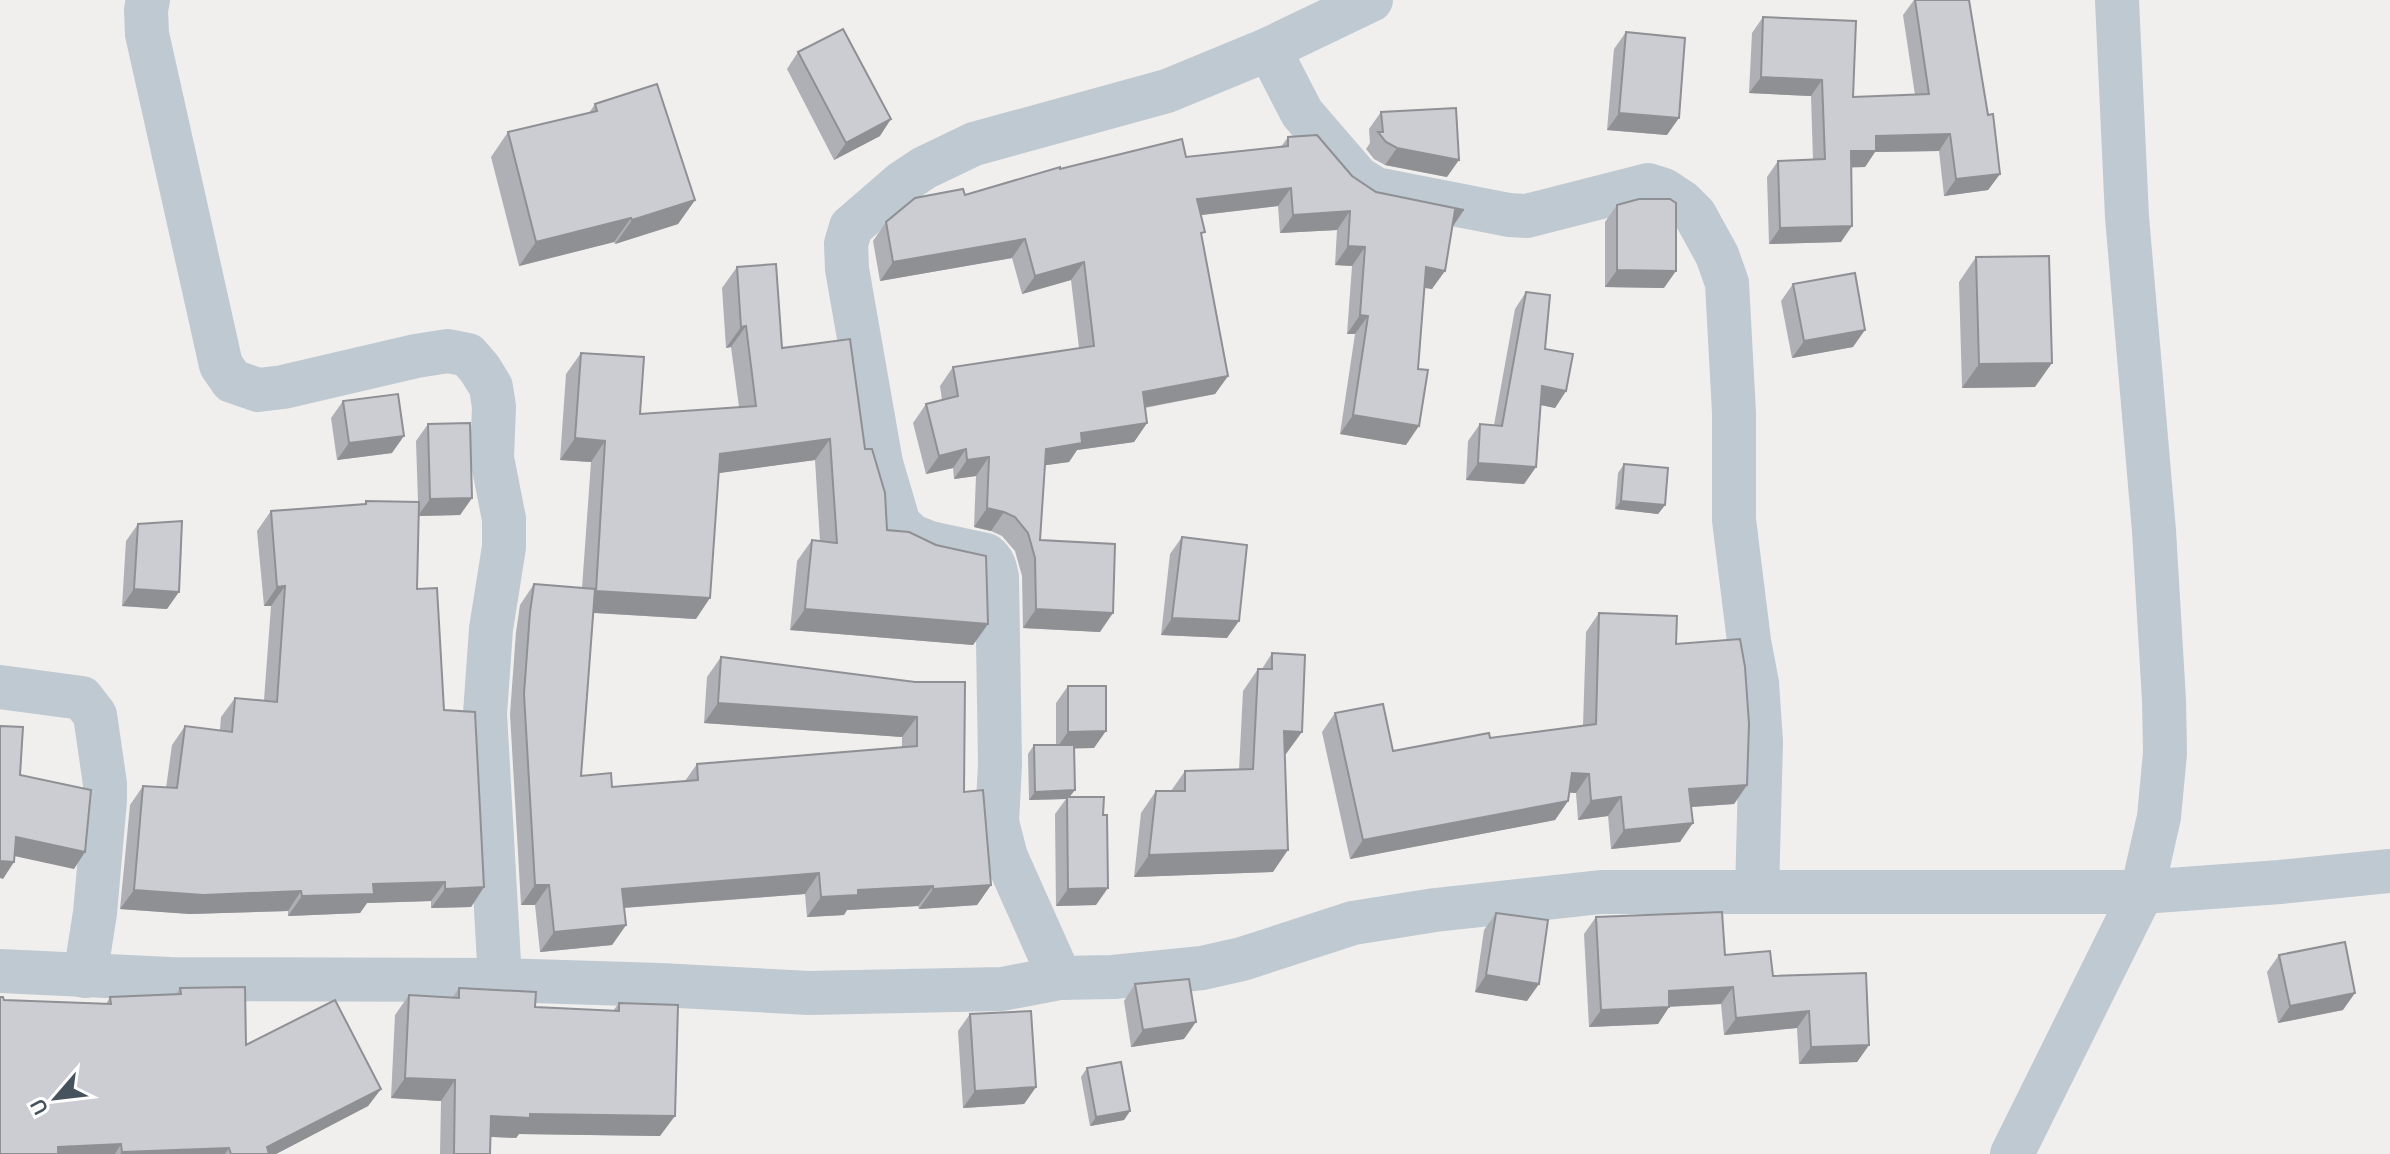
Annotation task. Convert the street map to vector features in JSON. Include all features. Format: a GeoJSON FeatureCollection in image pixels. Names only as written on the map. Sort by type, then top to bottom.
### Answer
{"type":"FeatureCollection","features":[{"type":"Feature","properties":{"kind":"street"},"geometry":{"type":"LineString","coordinates":[[148,0],[147,34],[206,305],[221,365],[232,381],[258,390],[283,387],[448,351],[468,355],[491,387],[494,407],[492,458],[504,519],[504,547],[491,629],[485,714],[500,980]]}},
{"type":"Feature","properties":{"kind":"street"},"geometry":{"type":"LineString","coordinates":[[1060,978],[1006,857],[997,822],[1000,749],[995,566],[986,555],[930,543],[912,536],[899,524],[881,463],[847,269],[846,244],[851,227],[903,182],[924,168],[974,144],[1167,91],[1269,49],[1371,0]]}},
{"type":"Feature","properties":{"kind":"street"},"geometry":{"type":"LineString","coordinates":[[2012,1154],[2142,892],[2159,817],[2165,753],[2152,515],[2127,217],[2117,0]]}},
{"type":"Feature","properties":{"kind":"street"},"geometry":{"type":"LineString","coordinates":[[1269,49],[1302,113],[1358,178],[1376,189],[1527,216],[1648,185],[1664,190],[1695,215],[1717,255],[1727,283],[1730,308],[1734,520],[1757,683],[1761,742],[1757,892]]}},
{"type":"Feature","properties":{"kind":"street"},"geometry":{"type":"LineString","coordinates":[[0,687],[82,698],[95,715],[105,800],[95,913],[85,976]]}},
{"type":"Feature","properties":{"kind":"street"},"geometry":{"type":"LineString","coordinates":[[0,971],[269,980],[500,980],[809,993],[1002,989],[1060,978],[1113,977],[1202,968],[1242,959],[1353,923],[1467,906],[1601,892],[2142,892],[2390,871]]}},
{"type":"Feature","properties":{"kind":"building"},"geometry":{"type":"Polygon","coordinates":[[[1915,0],[1969,0],[1988,115],[1993,114],[2000,174],[1956,179],[1950,134],[1876,136],[1876,151],[1851,151],[1852,226],[1780,228],[1778,161],[1825,159],[1822,80],[1761,77],[1763,17],[1856,21],[1853,97],[1929,94],[1915,0]]]}},
{"type":"Feature","properties":{"kind":"building"},"geometry":{"type":"Polygon","coordinates":[[[843,29],[891,119],[846,143],[798,52],[843,29]]]}},
{"type":"Feature","properties":{"kind":"building"},"geometry":{"type":"Polygon","coordinates":[[[1626,32],[1685,38],[1679,118],[1619,113],[1626,32]]]}},
{"type":"Feature","properties":{"kind":"building"},"geometry":{"type":"Polygon","coordinates":[[[657,84],[695,200],[632,220],[536,242],[508,132],[597,111],[595,104],[657,84]]]}},
{"type":"Feature","properties":{"kind":"building"},"geometry":{"type":"Polygon","coordinates":[[[1456,108],[1459,160],[1397,148],[1386,142],[1378,132],[1383,132],[1381,112],[1456,108]]]}},
{"type":"Feature","properties":{"kind":"building"},"geometry":{"type":"Polygon","coordinates":[[[1317,135],[1352,176],[1376,192],[1464,210],[1455,210],[1445,271],[1426,267],[1418,369],[1428,370],[1419,426],[1353,415],[1368,316],[1360,315],[1365,247],[1348,246],[1350,211],[1293,215],[1291,188],[1197,199],[1228,376],[1143,392],[1147,423],[1081,433],[1082,443],[1046,449],[1040,540],[1115,544],[1113,613],[1036,609],[1035,558],[1028,533],[1015,517],[987,508],[989,457],[967,460],[966,449],[939,456],[926,404],[958,396],[953,367],[1094,346],[1084,262],[1035,276],[1025,239],[893,262],[886,222],[915,198],[963,189],[965,195],[1060,167],[1182,139],[1186,157],[1288,146],[1288,137],[1317,135]]]}},
{"type":"Feature","properties":{"kind":"building"},"geometry":{"type":"Polygon","coordinates":[[[1639,199],[1670,199],[1676,203],[1676,271],[1617,270],[1617,205],[1639,199]]]}},
{"type":"Feature","properties":{"kind":"building"},"geometry":{"type":"Polygon","coordinates":[[[2049,256],[2052,363],[1979,364],[1976,257],[2049,256]]]}},
{"type":"Feature","properties":{"kind":"building"},"geometry":{"type":"Polygon","coordinates":[[[776,264],[782,348],[850,339],[865,449],[872,449],[885,493],[887,530],[909,532],[936,545],[986,556],[988,624],[805,609],[812,540],[837,543],[830,439],[720,454],[710,598],[596,591],[605,441],[575,438],[581,353],[644,357],[640,414],[756,406],[746,326],[741,327],[737,267],[776,264]]]}},
{"type":"Feature","properties":{"kind":"building"},"geometry":{"type":"Polygon","coordinates":[[[1855,273],[1865,330],[1804,341],[1793,284],[1855,273]]]}},
{"type":"Feature","properties":{"kind":"building"},"geometry":{"type":"Polygon","coordinates":[[[1526,292],[1550,295],[1545,349],[1573,354],[1566,391],[1542,386],[1536,467],[1478,463],[1480,424],[1502,426],[1526,292]]]}},
{"type":"Feature","properties":{"kind":"building"},"geometry":{"type":"Polygon","coordinates":[[[398,394],[404,436],[349,443],[343,401],[398,394]]]}},
{"type":"Feature","properties":{"kind":"building"},"geometry":{"type":"Polygon","coordinates":[[[470,423],[472,498],[430,499],[428,424],[470,423]]]}},
{"type":"Feature","properties":{"kind":"building"},"geometry":{"type":"Polygon","coordinates":[[[1624,464],[1668,468],[1665,505],[1621,501],[1624,464]]]}},
{"type":"Feature","properties":{"kind":"building"},"geometry":{"type":"Polygon","coordinates":[[[366,501],[419,502],[417,589],[437,588],[444,710],[475,712],[484,887],[445,889],[445,882],[373,884],[374,894],[302,896],[301,891],[203,895],[134,890],[143,786],[177,788],[185,726],[232,732],[235,698],[277,702],[285,586],[277,587],[271,511],[366,504],[366,501]]]}},
{"type":"Feature","properties":{"kind":"building"},"geometry":{"type":"Polygon","coordinates":[[[182,521],[179,592],[134,589],[138,524],[182,521]]]}},
{"type":"Feature","properties":{"kind":"building"},"geometry":{"type":"Polygon","coordinates":[[[1182,537],[1247,545],[1239,621],[1172,618],[1182,537]]]}},
{"type":"Feature","properties":{"kind":"building"},"geometry":{"type":"Polygon","coordinates":[[[534,584],[595,589],[581,776],[611,773],[612,787],[698,780],[697,764],[917,746],[917,717],[718,703],[721,657],[915,682],[965,682],[964,792],[983,790],[991,885],[858,890],[858,895],[821,897],[819,873],[622,889],[626,925],[554,932],[549,885],[535,885],[524,694],[534,584]]]}},
{"type":"Feature","properties":{"kind":"building"},"geometry":{"type":"Polygon","coordinates":[[[1599,613],[1677,616],[1676,644],[1740,639],[1749,724],[1747,785],[1689,789],[1693,823],[1624,830],[1621,797],[1591,801],[1589,774],[1572,773],[1568,801],[1363,840],[1335,713],[1383,704],[1393,751],[1489,733],[1490,738],[1596,724],[1599,613]]]}},
{"type":"Feature","properties":{"kind":"building"},"geometry":{"type":"Polygon","coordinates":[[[1272,653],[1305,655],[1302,732],[1284,731],[1288,850],[1149,855],[1156,791],[1185,791],[1185,771],[1253,769],[1258,669],[1272,669],[1272,653]]]}},
{"type":"Feature","properties":{"kind":"building"},"geometry":{"type":"Polygon","coordinates":[[[1068,686],[1106,686],[1106,731],[1068,732],[1068,686]]]}},
{"type":"Feature","properties":{"kind":"building"},"geometry":{"type":"Polygon","coordinates":[[[0,726],[23,727],[20,775],[91,790],[85,852],[16,837],[14,862],[0,861],[0,726]]]}},
{"type":"Feature","properties":{"kind":"building"},"geometry":{"type":"Polygon","coordinates":[[[1034,745],[1074,745],[1075,790],[1035,792],[1034,745]]]}},
{"type":"Feature","properties":{"kind":"building"},"geometry":{"type":"Polygon","coordinates":[[[1067,797],[1104,797],[1108,888],[1068,889],[1067,797]]]}},
{"type":"Feature","properties":{"kind":"building"},"geometry":{"type":"Polygon","coordinates":[[[1722,912],[1725,955],[1770,951],[1773,976],[1866,973],[1869,1045],[1811,1047],[1809,1011],[1736,1018],[1733,987],[1669,991],[1669,1007],[1601,1010],[1596,917],[1722,912]]]}},
{"type":"Feature","properties":{"kind":"building"},"geometry":{"type":"Polygon","coordinates":[[[1496,913],[1548,920],[1539,984],[1486,975],[1496,913]]]}},
{"type":"Feature","properties":{"kind":"building"},"geometry":{"type":"Polygon","coordinates":[[[2345,942],[2355,993],[2290,1006],[2279,955],[2345,942]]]}},
{"type":"Feature","properties":{"kind":"building"},"geometry":{"type":"Polygon","coordinates":[[[1189,979],[1196,1022],[1143,1030],[1135,984],[1189,979]]]}},
{"type":"Feature","properties":{"kind":"building"},"geometry":{"type":"Polygon","coordinates":[[[245,987],[246,1045],[335,1000],[381,1089],[267,1147],[269,1154],[231,1154],[229,1148],[122,1152],[121,1144],[58,1147],[58,1154],[0,1154],[0,997],[4,1000],[111,1004],[110,997],[181,994],[180,988],[245,987]]]}},
{"type":"Feature","properties":{"kind":"building"},"geometry":{"type":"Polygon","coordinates":[[[459,988],[536,992],[535,1007],[619,1011],[619,1003],[678,1005],[675,1116],[491,1116],[490,1154],[454,1154],[455,1080],[405,1078],[409,995],[459,998],[459,988]]]}},
{"type":"Feature","properties":{"kind":"building"},"geometry":{"type":"Polygon","coordinates":[[[1031,1011],[1036,1087],[975,1091],[970,1014],[1031,1011]]]}},
{"type":"Feature","properties":{"kind":"building"},"geometry":{"type":"Polygon","coordinates":[[[1121,1062],[1130,1111],[1096,1117],[1087,1068],[1121,1062]]]}}]}
